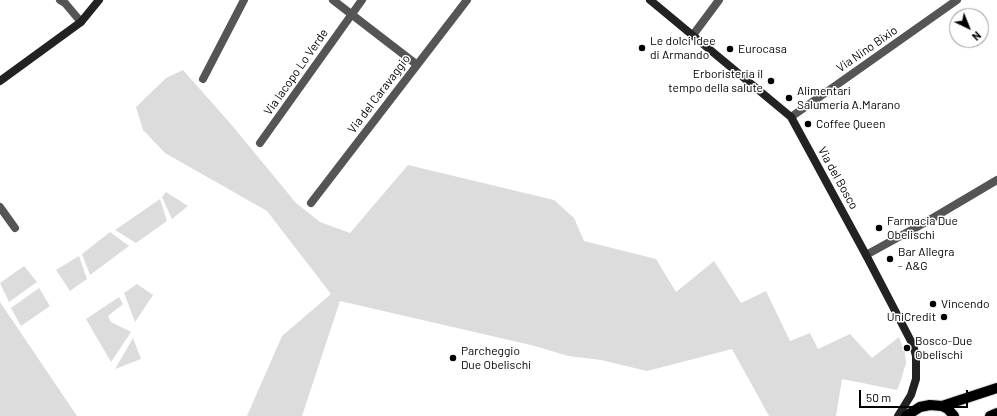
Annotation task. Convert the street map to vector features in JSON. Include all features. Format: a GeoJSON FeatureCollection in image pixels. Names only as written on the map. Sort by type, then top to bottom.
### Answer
{"type":"FeatureCollection","features":[{"type":"Feature","properties":{"kind":"main road"},"geometry":{"type":"LineString","coordinates":[[0,81],[81,22],[99,0]]}},
{"type":"Feature","properties":{"kind":"main road","name":"Via del Bosco"},"geometry":{"type":"LineString","coordinates":[[650,0],[791,117],[911,340],[916,356],[916,379],[911,395],[898,416]]}},
{"type":"Feature","properties":{"kind":"main road"},"geometry":{"type":"LineString","coordinates":[[906,416],[920,407],[930,405],[942,406],[997,388]]}},
{"type":"Feature","properties":{"kind":"main road"},"geometry":{"type":"LineString","coordinates":[[942,406],[954,416]]}},
{"type":"Feature","properties":{"kind":"main road"},"geometry":{"type":"LineString","coordinates":[[990,416],[997,413]]}},
{"type":"Feature","properties":{"kind":"street"},"geometry":{"type":"LineString","coordinates":[[60,0],[65,3],[81,22]]}},
{"type":"Feature","properties":{"kind":"street"},"geometry":{"type":"LineString","coordinates":[[203,79],[244,0]]}},
{"type":"Feature","properties":{"kind":"street"},"geometry":{"type":"LineString","coordinates":[[333,0],[416,64]]}},
{"type":"Feature","properties":{"kind":"street","name":"Via Iacopo Lo Verde"},"geometry":{"type":"LineString","coordinates":[[260,143],[362,0]]}},
{"type":"Feature","properties":{"kind":"street","name":"Via del Caravaggio"},"geometry":{"type":"LineString","coordinates":[[311,203],[416,64],[467,0]]}},
{"type":"Feature","properties":{"kind":"street"},"geometry":{"type":"LineString","coordinates":[[693,35],[719,0]]}},
{"type":"Feature","properties":{"kind":"street","name":"Via Nino Bixio"},"geometry":{"type":"LineString","coordinates":[[791,117],[958,0]]}},
{"type":"Feature","properties":{"kind":"street"},"geometry":{"type":"LineString","coordinates":[[866,255],[997,180]]}},
{"type":"Feature","properties":{"kind":"street"},"geometry":{"type":"LineString","coordinates":[[0,207],[15,228]]}},
{"type":"Feature","properties":{"kind":"shaded area"},"geometry":{"type":"Polygon","coordinates":[[[183,70],[230,123],[296,203],[320,222],[350,233],[408,165],[554,200],[574,218],[584,241],[656,259],[676,292],[714,261],[741,303],[766,291],[790,341],[810,333],[818,349],[850,334],[872,358],[899,337],[905,353],[906,363],[897,390],[842,379],[836,416],[769,416],[732,349],[647,371],[601,360],[568,356],[535,346],[340,301],[302,416],[247,416],[282,336],[331,294],[267,211],[165,153],[143,130],[136,107],[166,78],[183,70]]]}},
{"type":"Feature","properties":{"kind":"shaded area"},"geometry":{"type":"Polygon","coordinates":[[[166,192],[188,206],[172,219],[162,197],[166,192]]]}},
{"type":"Feature","properties":{"kind":"shaded area"},"geometry":{"type":"Polygon","coordinates":[[[160,199],[167,221],[136,243],[115,230],[160,199]]]}},
{"type":"Feature","properties":{"kind":"shaded area"},"geometry":{"type":"Polygon","coordinates":[[[110,232],[129,246],[90,275],[82,254],[110,232]]]}},
{"type":"Feature","properties":{"kind":"shaded area"},"geometry":{"type":"Polygon","coordinates":[[[79,256],[87,279],[70,291],[56,270],[79,256]]]}},
{"type":"Feature","properties":{"kind":"shaded area"},"geometry":{"type":"Polygon","coordinates":[[[24,266],[37,282],[9,302],[0,283],[24,266]]]}},
{"type":"Feature","properties":{"kind":"shaded area"},"geometry":{"type":"Polygon","coordinates":[[[137,284],[153,295],[135,322],[124,293],[137,284]]]}},
{"type":"Feature","properties":{"kind":"shaded area"},"geometry":{"type":"Polygon","coordinates":[[[39,288],[50,306],[21,326],[11,308],[39,288]]]}},
{"type":"Feature","properties":{"kind":"shaded area"},"geometry":{"type":"Polygon","coordinates":[[[119,297],[123,304],[108,316],[111,322],[131,332],[111,362],[86,319],[119,297]]]}},
{"type":"Feature","properties":{"kind":"shaded area"},"geometry":{"type":"Polygon","coordinates":[[[0,302],[77,416],[0,416],[0,302]]]}},
{"type":"Feature","properties":{"kind":"shaded area"},"geometry":{"type":"Polygon","coordinates":[[[133,338],[141,359],[115,369],[133,338]]]}},
{"type":"Feature","properties":{"kind":"place","name":"Le dolci Idee di Armando"},"geometry":{"type":"Point","coordinates":[642,48]}},
{"type":"Feature","properties":{"kind":"place","name":"Eurocasa"},"geometry":{"type":"Point","coordinates":[730,49]}},
{"type":"Feature","properties":{"kind":"place","name":"Erboristeria il tempo della salute"},"geometry":{"type":"Point","coordinates":[771,81]}},
{"type":"Feature","properties":{"kind":"place","name":"Alimentari Salumeria A.Marano"},"geometry":{"type":"Point","coordinates":[789,98]}},
{"type":"Feature","properties":{"kind":"place","name":"Coffee Queen"},"geometry":{"type":"Point","coordinates":[808,124]}},
{"type":"Feature","properties":{"kind":"place","name":"Farmacia Due Obelischi"},"geometry":{"type":"Point","coordinates":[879,228]}},
{"type":"Feature","properties":{"kind":"place","name":"Bar Allegra - A&G"},"geometry":{"type":"Point","coordinates":[890,259]}},
{"type":"Feature","properties":{"kind":"place","name":"Vincendo"},"geometry":{"type":"Point","coordinates":[933,304]}},
{"type":"Feature","properties":{"kind":"place","name":"UniCredit"},"geometry":{"type":"Point","coordinates":[944,317]}},
{"type":"Feature","properties":{"kind":"place","name":"Bosco-Due Obelischi"},"geometry":{"type":"Point","coordinates":[907,348]}},
{"type":"Feature","properties":{"kind":"place","name":"Parcheggio Due Obelischi"},"geometry":{"type":"Point","coordinates":[453,358]}}]}
